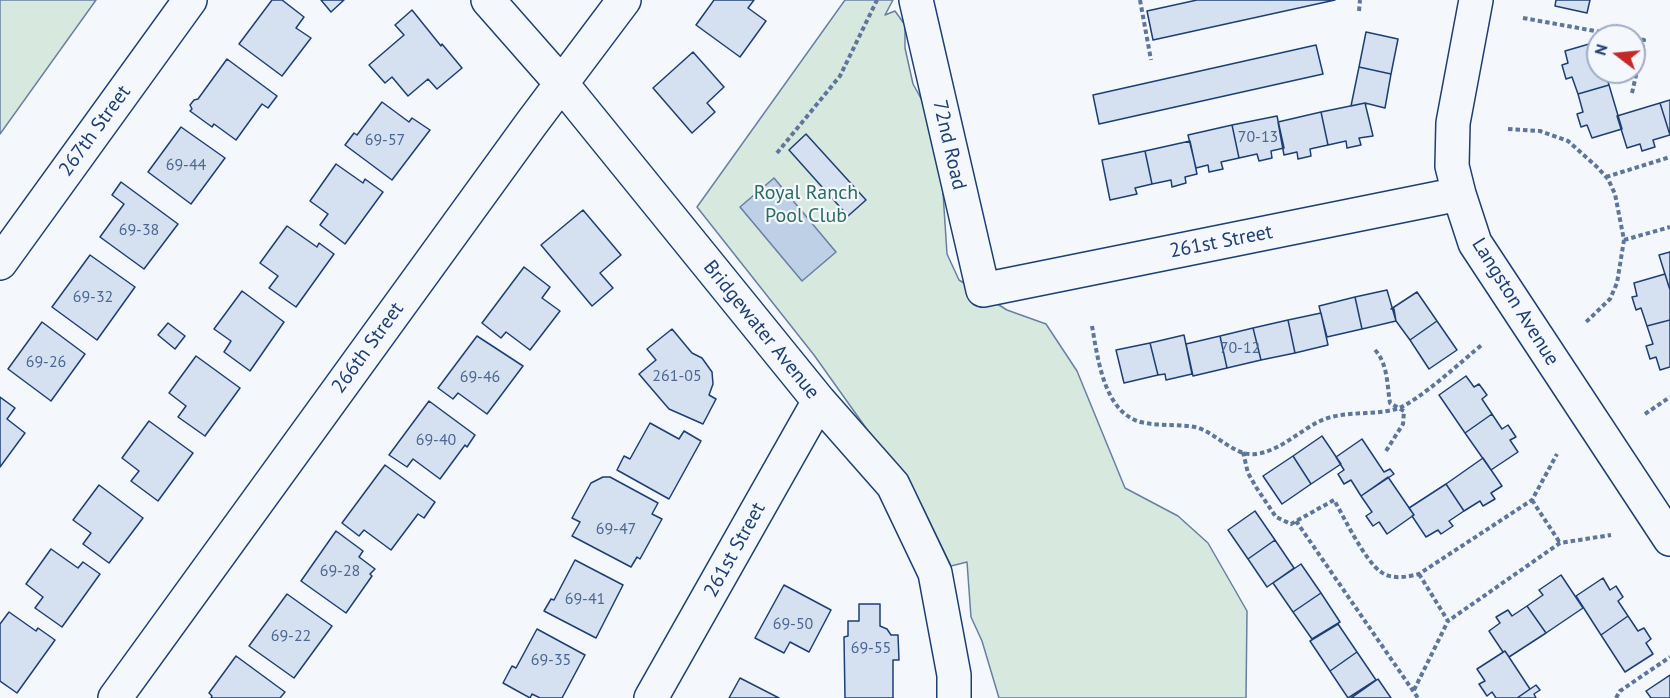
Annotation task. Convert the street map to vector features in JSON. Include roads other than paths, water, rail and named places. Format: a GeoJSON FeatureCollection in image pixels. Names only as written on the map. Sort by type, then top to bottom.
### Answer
{"type":"FeatureCollection","features":[{"type":"Feature","properties":{"kind":"street","name":"267th Street"},"geometry":{"type":"LineString","coordinates":[[0,263],[190,0]]}},
{"type":"Feature","properties":{"kind":"street","name":"Bridgewater Avenue"},"geometry":{"type":"LineString","coordinates":[[488,0],[561,84],[819,401],[893,485],[935,573],[954,675],[954,698]]}},
{"type":"Feature","properties":{"kind":"street","name":"266th Street"},"geometry":{"type":"LineString","coordinates":[[115,698],[624,0]]}},
{"type":"Feature","properties":{"kind":"street","name":"72nd Road"},"geometry":{"type":"LineString","coordinates":[[916,0],[983,290]]}},
{"type":"Feature","properties":{"kind":"street","name":"Langston Avenue"},"geometry":{"type":"LineString","coordinates":[[1476,0],[1453,123],[1452,166],[1475,243],[1670,539]]}},
{"type":"Feature","properties":{"kind":"street","name":"261st Street"},"geometry":{"type":"LineString","coordinates":[[983,290],[1459,194]]}},
{"type":"Feature","properties":{"kind":"street","name":"261st Street"},"geometry":{"type":"LineString","coordinates":[[651,698],[819,401]]}},
{"type":"Feature","properties":{"kind":"water"},"geometry":{"type":"Polygon","coordinates":[[[774,178],[836,252],[802,281],[740,207],[774,178]]]}},
{"type":"Feature","properties":{"kind":"park label","name":"Royal Ranch Pool Club"},"geometry":{"type":"Point","coordinates":[806,204]}}]}
